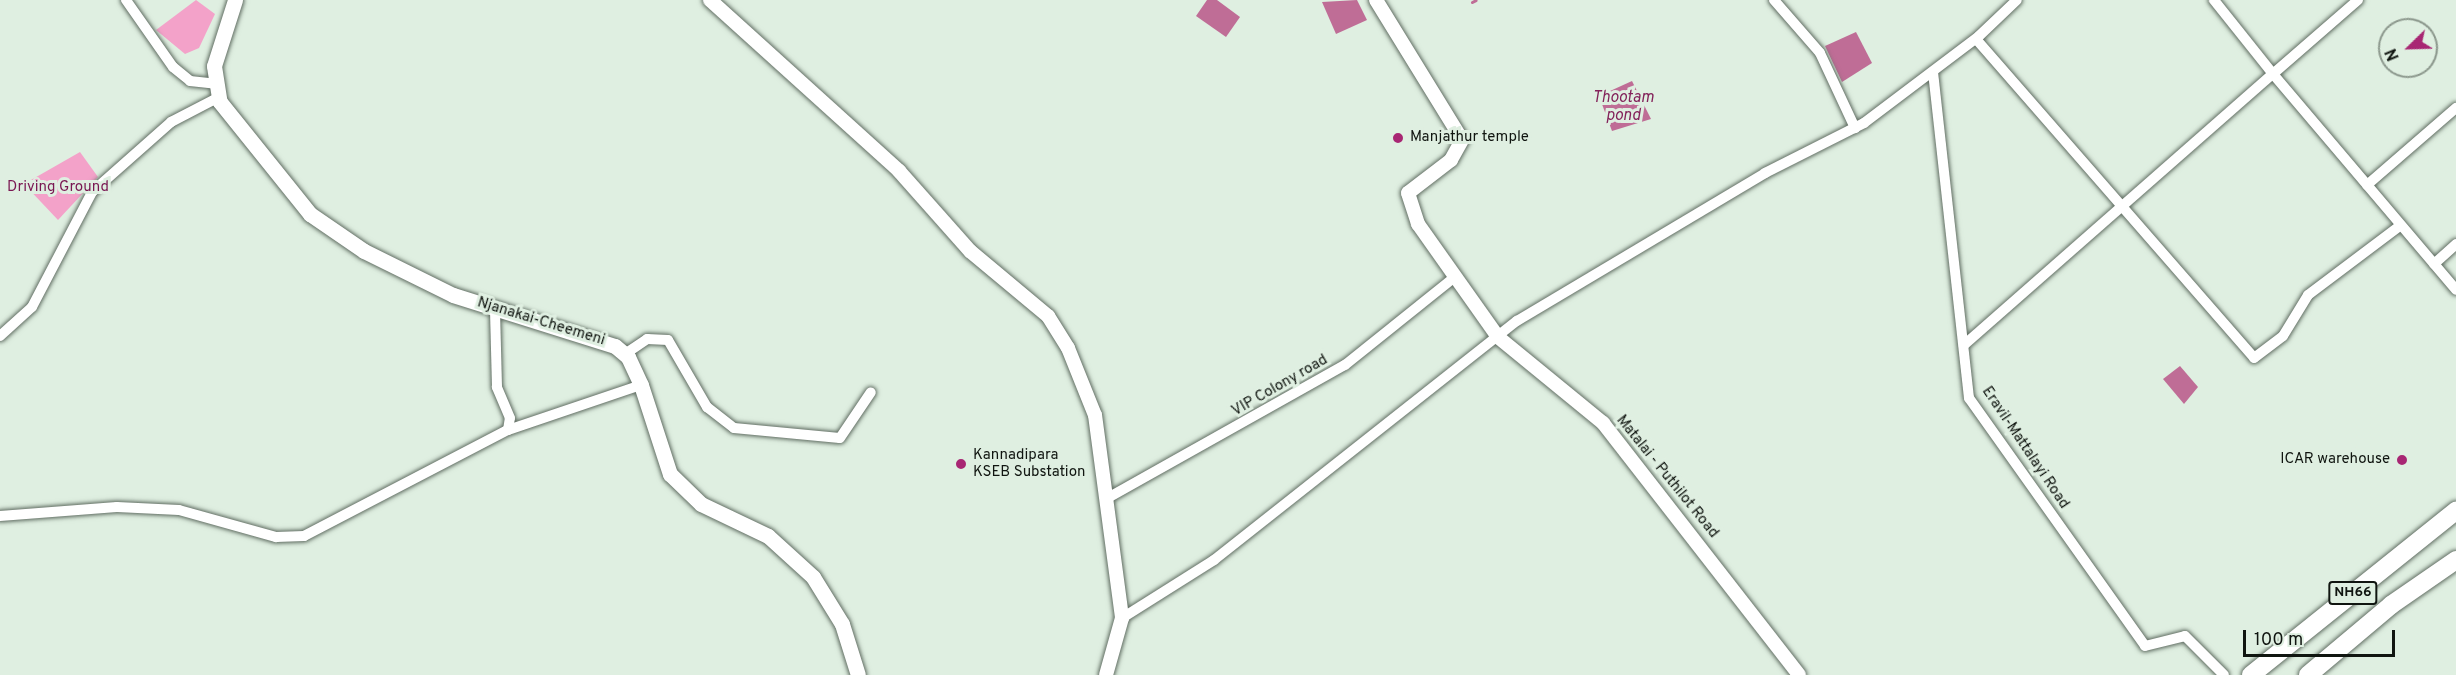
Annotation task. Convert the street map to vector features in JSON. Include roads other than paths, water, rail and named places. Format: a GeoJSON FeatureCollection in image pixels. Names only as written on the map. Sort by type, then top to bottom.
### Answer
{"type":"FeatureCollection","features":[{"type":"Feature","properties":{"kind":"highway","name":"NH66"},"geometry":{"type":"LineString","coordinates":[[2251,675],[2456,511]]}},
{"type":"Feature","properties":{"kind":"highway","name":"NH66"},"geometry":{"type":"LineString","coordinates":[[2308,675],[2391,605],[2456,560]]}},
{"type":"Feature","properties":{"kind":"main road"},"geometry":{"type":"LineString","coordinates":[[218,90],[214,66],[235,0]]}},
{"type":"Feature","properties":{"kind":"main road","name":"Njanakai-Cheemeni"},"geometry":{"type":"LineString","coordinates":[[218,90],[310,214],[374,256],[453,296],[604,340],[625,354]]}},
{"type":"Feature","properties":{"kind":"main road"},"geometry":{"type":"LineString","coordinates":[[625,354],[641,385],[670,474],[701,504],[768,536],[813,577],[842,624],[858,675]]}},
{"type":"Feature","properties":{"kind":"street"},"geometry":{"type":"LineString","coordinates":[[126,0],[173,67],[190,81],[218,90]]}},
{"type":"Feature","properties":{"kind":"street"},"geometry":{"type":"LineString","coordinates":[[710,0],[898,171],[970,251],[1048,316],[1068,348],[1095,415],[1122,618],[1106,675]]}},
{"type":"Feature","properties":{"kind":"street","name":"Matalai - Puthilot Road"},"geometry":{"type":"LineString","coordinates":[[1376,0],[1460,133],[1460,151],[1408,193],[1407,203],[1455,277],[1498,337],[1603,423],[1799,675]]}},
{"type":"Feature","properties":{"kind":"street"},"geometry":{"type":"LineString","coordinates":[[1774,0],[1820,53],[1855,128]]}},
{"type":"Feature","properties":{"kind":"street"},"geometry":{"type":"LineString","coordinates":[[1122,618],[1214,560],[1498,337],[1765,173],[1855,128],[1976,39],[2017,0]]}},
{"type":"Feature","properties":{"kind":"street"},"geometry":{"type":"LineString","coordinates":[[2214,0],[2273,74],[2456,290]]}},
{"type":"Feature","properties":{"kind":"street"},"geometry":{"type":"LineString","coordinates":[[1964,345],[2120,206],[2358,0]]}},
{"type":"Feature","properties":{"kind":"street"},"geometry":{"type":"LineString","coordinates":[[1976,39],[2254,358],[2283,336],[2308,295],[2401,225]]}},
{"type":"Feature","properties":{"kind":"street","name":"Eravil-Mattalayi Road"},"geometry":{"type":"LineString","coordinates":[[1933,72],[1969,398],[2145,646],[2185,636],[2224,675]]}},
{"type":"Feature","properties":{"kind":"street"},"geometry":{"type":"LineString","coordinates":[[0,336],[32,307],[92,192],[171,122],[218,90]]}},
{"type":"Feature","properties":{"kind":"street"},"geometry":{"type":"LineString","coordinates":[[2367,185],[2456,108]]}},
{"type":"Feature","properties":{"kind":"street"},"geometry":{"type":"LineString","coordinates":[[2434,264],[2456,244]]}},
{"type":"Feature","properties":{"kind":"street","name":"VIP Colony road"},"geometry":{"type":"LineString","coordinates":[[1106,499],[1345,365],[1455,277]]}},
{"type":"Feature","properties":{"kind":"street"},"geometry":{"type":"LineString","coordinates":[[495,308],[497,387],[510,418],[508,430]]}},
{"type":"Feature","properties":{"kind":"street"},"geometry":{"type":"LineString","coordinates":[[625,354],[646,339],[668,340],[707,407],[734,428],[840,438],[871,392]]}},
{"type":"Feature","properties":{"kind":"street"},"geometry":{"type":"LineString","coordinates":[[0,516],[117,507],[179,510],[276,537],[304,536],[508,430],[641,385]]}},
{"type":"Feature","properties":{"kind":"water"},"geometry":{"type":"Polygon","coordinates":[[[1207,0],[1217,0],[1240,17],[1226,37],[1196,16],[1207,0]]]}},
{"type":"Feature","properties":{"kind":"water"},"geometry":{"type":"Polygon","coordinates":[[[1357,0],[1367,20],[1336,34],[1322,2],[1357,0]]]}},
{"type":"Feature","properties":{"kind":"water"},"geometry":{"type":"Polygon","coordinates":[[[1856,32],[1872,63],[1842,82],[1825,46],[1856,32]]]}},
{"type":"Feature","properties":{"kind":"water","name":"Thootam pond"},"geometry":{"type":"Polygon","coordinates":[[[1632,81],[1651,119],[1612,131],[1599,96],[1632,81]]]}},
{"type":"Feature","properties":{"kind":"water"},"geometry":{"type":"Polygon","coordinates":[[[2180,366],[2198,387],[2184,404],[2163,379],[2180,366]]]}},
{"type":"Feature","properties":{"kind":"waterway"},"geometry":{"type":"LineString","coordinates":[[1472,2],[1476,0]]}},
{"type":"Feature","properties":{"kind":"place","name":"Manjathur temple"},"geometry":{"type":"Point","coordinates":[1398,138]}},
{"type":"Feature","properties":{"kind":"place","name":"ICAR warehouse"},"geometry":{"type":"Point","coordinates":[2402,460]}},
{"type":"Feature","properties":{"kind":"place","name":"Kannadipara KSEB Substation"},"geometry":{"type":"Point","coordinates":[961,464]}},
{"type":"Feature","properties":{"kind":"park label","name":"Driving Ground"},"geometry":{"type":"Point","coordinates":[58,188]}}]}
